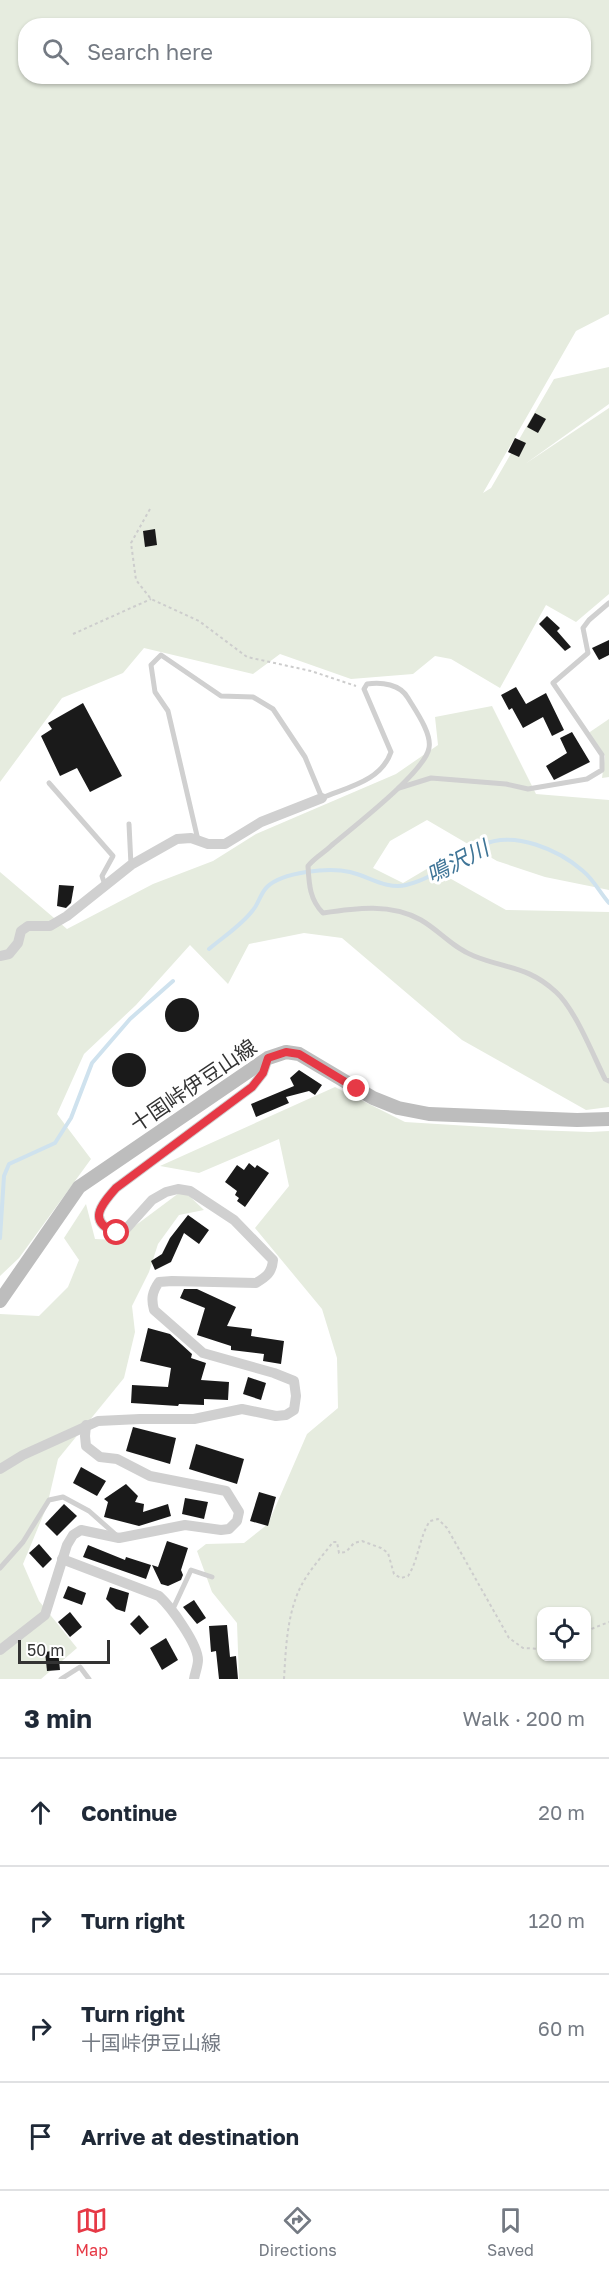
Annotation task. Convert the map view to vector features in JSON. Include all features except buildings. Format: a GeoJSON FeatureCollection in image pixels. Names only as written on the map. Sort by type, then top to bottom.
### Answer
{"type":"FeatureCollection","features":[{"type":"Feature","properties":{"kind":"main road","name":"十国峠伊豆山線"},"geometry":{"type":"LineString","coordinates":[[0,1301],[79,1187],[268,1058],[286,1052],[299,1054],[373,1098],[398,1108],[429,1114],[577,1120],[609,1119]]}},
{"type":"Feature","properties":{"kind":"street"},"geometry":{"type":"LineString","coordinates":[[0,956],[9,954],[18,943],[21,931],[28,926],[50,926],[67,916],[131,865],[177,839],[191,838],[208,844],[225,844],[261,822],[322,798]]}},
{"type":"Feature","properties":{"kind":"street"},"geometry":{"type":"LineString","coordinates":[[0,1469],[23,1455],[98,1421],[194,1419],[242,1409],[276,1416],[286,1415],[294,1410],[297,1396],[294,1381],[203,1353],[154,1310],[152,1301],[154,1290],[159,1282],[256,1283],[265,1278],[272,1270],[273,1260],[242,1228],[234,1220],[190,1191],[177,1189],[152,1200],[125,1230],[117,1233],[108,1230],[100,1223],[99,1214],[102,1203],[116,1188],[252,1087],[263,1073],[268,1058]]}},
{"type":"Feature","properties":{"kind":"street"},"geometry":{"type":"LineString","coordinates":[[0,1650],[45,1615],[62,1559],[73,1535],[81,1530],[119,1538],[185,1525],[229,1529],[237,1521],[239,1512],[226,1491],[150,1476],[117,1459],[100,1457],[86,1446],[86,1425]]}},
{"type":"Feature","properties":{"kind":"street"},"geometry":{"type":"LineString","coordinates":[[62,1559],[159,1596],[172,1611],[196,1651],[198,1661],[194,1679]]}},
{"type":"Feature","properties":{"kind":"lane"},"geometry":{"type":"LineString","coordinates":[[398,788],[431,778],[506,784],[528,789],[587,779],[602,770],[602,755],[553,683],[588,653],[583,628],[609,603]]}},
{"type":"Feature","properties":{"kind":"lane"},"geometry":{"type":"LineString","coordinates":[[199,841],[168,711],[155,692],[151,665],[161,655],[221,696],[253,698],[273,709],[305,757],[322,798],[376,775],[387,764],[391,752],[364,689],[367,684],[378,682],[394,686],[404,692],[428,734],[430,747],[425,758],[398,788],[330,848],[314,858],[308,866],[311,895],[315,905],[323,913],[377,908],[408,915],[421,921],[457,948],[475,957],[517,968],[540,979],[558,993],[569,1009],[605,1079],[609,1081]]}},
{"type":"Feature","properties":{"kind":"lane"},"geometry":{"type":"LineString","coordinates":[[49,783],[113,856],[102,876],[105,885]]}},
{"type":"Feature","properties":{"kind":"lane"},"geometry":{"type":"LineString","coordinates":[[129,824],[131,865]]}},
{"type":"Feature","properties":{"kind":"lane"},"geometry":{"type":"LineString","coordinates":[[0,1568],[23,1542],[49,1500],[63,1497],[80,1506],[89,1511],[119,1538]]}},
{"type":"Feature","properties":{"kind":"lane"},"geometry":{"type":"LineString","coordinates":[[172,1611],[191,1570],[212,1577]]}},
{"type":"Feature","properties":{"kind":"lane"},"geometry":{"type":"LineString","coordinates":[[61,1679],[80,1667],[89,1679]]}},
{"type":"Feature","properties":{"kind":"path"},"geometry":{"type":"LineString","coordinates":[[150,509],[131,543],[136,580],[151,599],[199,621],[247,657],[311,671],[364,689]]}},
{"type":"Feature","properties":{"kind":"path"},"geometry":{"type":"LineString","coordinates":[[73,634],[151,599]]}},
{"type":"Feature","properties":{"kind":"path"},"geometry":{"type":"LineString","coordinates":[[284,1679],[288,1630],[299,1592],[305,1579],[333,1542],[337,1542],[339,1553],[346,1552],[354,1543],[362,1541],[381,1548],[388,1553],[394,1574],[401,1578],[408,1576],[414,1566],[426,1527],[430,1521],[438,1519],[447,1528],[508,1638],[523,1648],[537,1649]]}},
{"type":"Feature","properties":{"kind":"path"},"geometry":{"type":"LineString","coordinates":[[591,1629],[609,1622]]}},
{"type":"Feature","properties":{"kind":"shaded area"},"geometry":{"type":"Polygon","coordinates":[[[0,0],[609,0],[609,314],[576,331],[483,493],[491,488],[554,379],[609,367],[609,404],[525,464],[609,408],[609,594],[576,622],[546,605],[500,688],[451,659],[435,656],[413,674],[351,679],[280,654],[253,674],[144,648],[123,673],[62,698],[0,782],[0,0]]]}},
{"type":"Feature","properties":{"kind":"shaded area"},"geometry":{"type":"Polygon","coordinates":[[[492,706],[536,794],[609,800],[609,890],[545,877],[497,861],[427,820],[390,841],[373,868],[403,883],[430,867],[506,910],[609,912],[609,1107],[586,1110],[462,1040],[342,938],[304,933],[249,944],[228,984],[190,945],[136,1005],[84,1054],[57,1114],[91,1159],[19,1258],[0,1276],[0,872],[67,929],[153,884],[213,861],[256,834],[396,774],[438,745],[435,717],[492,706]]]}},
{"type":"Feature","properties":{"kind":"shaded area"},"geometry":{"type":"Polygon","coordinates":[[[609,719],[609,777],[602,778],[605,756],[587,734],[609,719]]]}},
{"type":"Feature","properties":{"kind":"shaded area"},"geometry":{"type":"Polygon","coordinates":[[[335,1087],[405,1122],[533,1130],[609,1131],[609,1679],[239,1679],[237,1623],[212,1592],[197,1551],[206,1544],[244,1543],[268,1524],[307,1434],[338,1408],[337,1358],[322,1309],[255,1228],[289,1186],[279,1139],[199,1173],[160,1166],[335,1087]]]}},
{"type":"Feature","properties":{"kind":"shaded area"},"geometry":{"type":"Polygon","coordinates":[[[183,1190],[204,1210],[179,1215],[158,1244],[149,1272],[132,1306],[135,1332],[124,1378],[58,1459],[47,1506],[23,1564],[39,1601],[77,1648],[41,1679],[0,1679],[0,1314],[39,1316],[68,1287],[79,1260],[64,1238],[86,1204],[95,1239],[116,1240],[183,1190]]]}},
{"type":"Feature","properties":{"kind":"waterway","name":"鳴沢川"},"geometry":{"type":"LineString","coordinates":[[209,949],[249,915],[267,887],[283,878],[294,874],[330,870],[350,872],[392,886],[406,885],[417,882],[472,850],[495,841],[522,841],[562,856],[587,875],[609,903]]}},
{"type":"Feature","properties":{"kind":"waterway","name":"鳴沢川"},"geometry":{"type":"LineString","coordinates":[[0,1238],[4,1176],[9,1164],[55,1143],[71,1118],[92,1063],[130,1019],[173,981]]}},
{"type":"Feature","properties":{"kind":"route"},"geometry":{"type":"LineString","coordinates":[[117,1233],[108,1230],[100,1223],[99,1214],[102,1203],[116,1188],[252,1087],[263,1073],[268,1058],[286,1052],[299,1054],[357,1089]]}}]}
